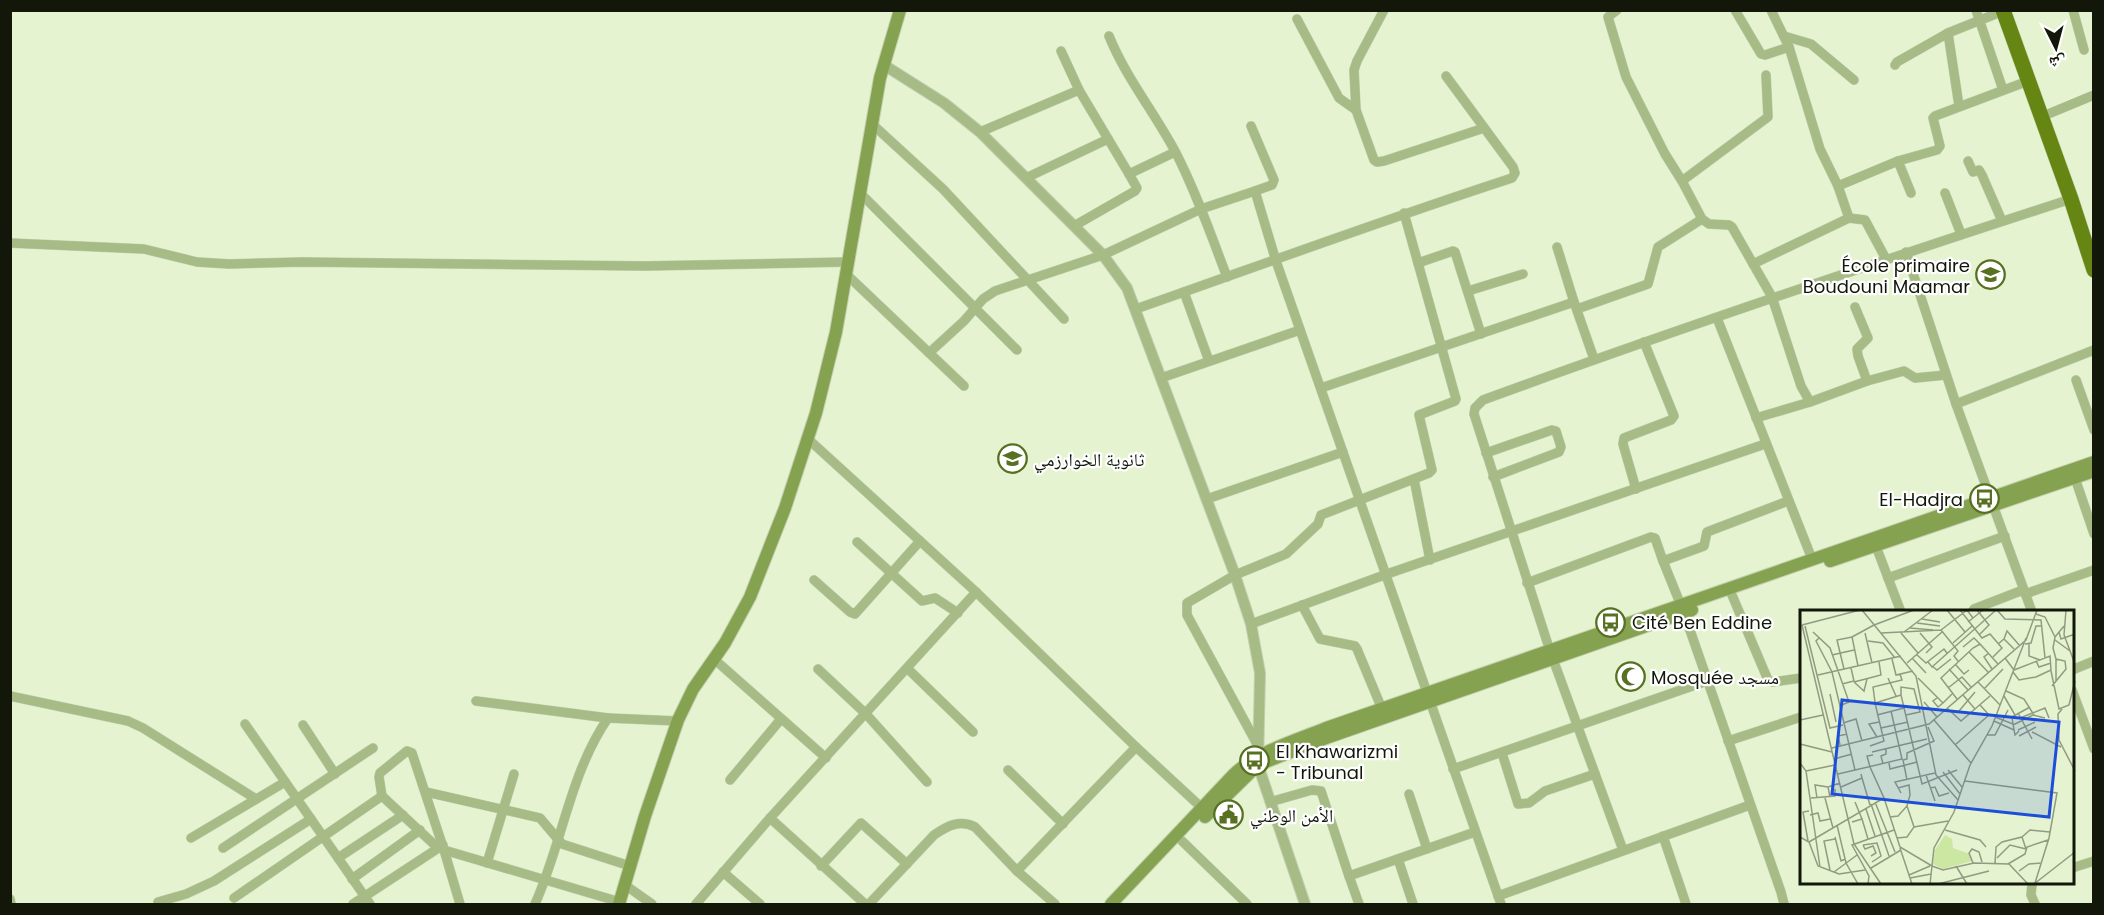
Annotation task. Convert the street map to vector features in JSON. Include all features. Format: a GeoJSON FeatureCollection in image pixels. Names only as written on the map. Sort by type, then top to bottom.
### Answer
{"type":"FeatureCollection","features":[{"type":"Feature","properties":{"kind":"highway"},"geometry":{"type":"LineString","coordinates":[[2003,11],[2071,199],[2094,270]]}},
{"type":"Feature","properties":{"kind":"main road"},"geometry":{"type":"LineString","coordinates":[[619,903],[677,721],[693,689],[725,644],[750,597],[785,508],[822,390],[836,332],[871,123],[884,64],[900,10]]}},
{"type":"Feature","properties":{"kind":"main road"},"geometry":{"type":"LineString","coordinates":[[1122,904],[1182,841],[1257,755],[1329,737],[1430,697],[1993,501],[2094,462]]}},
{"type":"Feature","properties":{"kind":"main road"},"geometry":{"type":"LineString","coordinates":[[1993,501],[2094,471]]}},
{"type":"Feature","properties":{"kind":"main road"},"geometry":{"type":"LineString","coordinates":[[1730,592],[1812,559],[1875,542]]}},
{"type":"Feature","properties":{"kind":"main road"},"geometry":{"type":"LineString","coordinates":[[1111,904],[1244,765],[1257,755],[1382,709],[1430,697]]}},
{"type":"Feature","properties":{"kind":"street"},"geometry":{"type":"LineString","coordinates":[[1384,10],[1355,65],[1356,110],[1374,160],[1380,163],[1484,128]]}},
{"type":"Feature","properties":{"kind":"street"},"geometry":{"type":"LineString","coordinates":[[1617,10],[1606,14],[1626,77],[1665,154],[1702,219],[1709,224],[1732,227],[1772,297],[1809,402]]}},
{"type":"Feature","properties":{"kind":"street"},"geometry":{"type":"LineString","coordinates":[[1735,10],[1761,54],[1765,55],[1788,47]]}},
{"type":"Feature","properties":{"kind":"street"},"geometry":{"type":"LineString","coordinates":[[1771,10],[1784,36],[1820,149],[1838,186],[1849,218]]}},
{"type":"Feature","properties":{"kind":"street"},"geometry":{"type":"LineString","coordinates":[[1976,10],[2003,90]]}},
{"type":"Feature","properties":{"kind":"street"},"geometry":{"type":"LineString","coordinates":[[2073,10],[2084,50]]}},
{"type":"Feature","properties":{"kind":"street"},"geometry":{"type":"LineString","coordinates":[[1895,65],[1947,33],[1980,22],[2003,11]]}},
{"type":"Feature","properties":{"kind":"street"},"geometry":{"type":"LineString","coordinates":[[1297,19],[1339,98],[1356,110]]}},
{"type":"Feature","properties":{"kind":"street"},"geometry":{"type":"LineString","coordinates":[[1947,33],[1959,106]]}},
{"type":"Feature","properties":{"kind":"street"},"geometry":{"type":"LineString","coordinates":[[1109,36],[1117,56],[1175,152],[1201,209],[1227,277]]}},
{"type":"Feature","properties":{"kind":"street"},"geometry":{"type":"LineString","coordinates":[[1784,36],[1811,44],[1854,80]]}},
{"type":"Feature","properties":{"kind":"street"},"geometry":{"type":"LineString","coordinates":[[1061,51],[1079,90],[1137,188],[1074,226]]}},
{"type":"Feature","properties":{"kind":"street"},"geometry":{"type":"LineString","coordinates":[[884,64],[944,103],[980,132],[1103,255],[1127,288],[1235,574],[1251,624],[1260,673],[1257,755]]}},
{"type":"Feature","properties":{"kind":"street"},"geometry":{"type":"LineString","coordinates":[[1682,181],[1768,117],[1766,75]]}},
{"type":"Feature","properties":{"kind":"street"},"geometry":{"type":"LineString","coordinates":[[1136,309],[1514,176],[1513,167],[1446,76]]}},
{"type":"Feature","properties":{"kind":"street"},"geometry":{"type":"LineString","coordinates":[[1838,186],[1898,161],[1940,149],[1933,118],[2028,81]]}},
{"type":"Feature","properties":{"kind":"street"},"geometry":{"type":"LineString","coordinates":[[980,132],[1079,90]]}},
{"type":"Feature","properties":{"kind":"street"},"geometry":{"type":"LineString","coordinates":[[2041,117],[2094,95]]}},
{"type":"Feature","properties":{"kind":"street"},"geometry":{"type":"LineString","coordinates":[[871,123],[944,189],[1064,319]]}},
{"type":"Feature","properties":{"kind":"street"},"geometry":{"type":"LineString","coordinates":[[929,353],[989,293],[1103,255],[1201,209],[1272,185],[1274,180],[1251,126]]}},
{"type":"Feature","properties":{"kind":"street"},"geometry":{"type":"LineString","coordinates":[[1026,178],[1108,139]]}},
{"type":"Feature","properties":{"kind":"street"},"geometry":{"type":"LineString","coordinates":[[1130,174],[1175,152]]}},
{"type":"Feature","properties":{"kind":"street"},"geometry":{"type":"LineString","coordinates":[[1898,161],[1911,193]]}},
{"type":"Feature","properties":{"kind":"street"},"geometry":{"type":"LineString","coordinates":[[1968,162],[1973,172],[1979,170],[1982,175],[2002,221]]}},
{"type":"Feature","properties":{"kind":"street"},"geometry":{"type":"LineString","coordinates":[[1255,191],[1276,261],[1500,900],[1623,850],[1750,805]]}},
{"type":"Feature","properties":{"kind":"street"},"geometry":{"type":"LineString","coordinates":[[860,192],[1017,350]]}},
{"type":"Feature","properties":{"kind":"street"},"geometry":{"type":"LineString","coordinates":[[1945,193],[1961,234]]}},
{"type":"Feature","properties":{"kind":"street"},"geometry":{"type":"LineString","coordinates":[[1623,850],[1527,583],[1474,414],[1478,403],[1594,359],[1772,297],[2071,199]]}},
{"type":"Feature","properties":{"kind":"street"},"geometry":{"type":"LineString","coordinates":[[1305,904],[1270,802],[1257,755],[1185,610],[1187,603],[1235,574],[1286,554],[1318,524],[1322,515],[1432,470],[1420,413],[1456,400],[1404,213]]}},
{"type":"Feature","properties":{"kind":"street"},"geometry":{"type":"LineString","coordinates":[[1753,264],[1849,218],[1865,220],[1886,259]]}},
{"type":"Feature","properties":{"kind":"street"},"geometry":{"type":"LineString","coordinates":[[1321,388],[1481,334],[1648,284],[1658,247],[1702,219]]}},
{"type":"Feature","properties":{"kind":"street"},"geometry":{"type":"LineString","coordinates":[[10,243],[144,249],[197,262],[229,264],[313,262],[846,267],[964,386]]}},
{"type":"Feature","properties":{"kind":"street"},"geometry":{"type":"LineString","coordinates":[[1557,247],[1594,359]]}},
{"type":"Feature","properties":{"kind":"street"},"geometry":{"type":"LineString","coordinates":[[1418,263],[1455,252],[1481,334]]}},
{"type":"Feature","properties":{"kind":"street"},"geometry":{"type":"LineString","coordinates":[[1906,252],[1956,404],[2031,610]]}},
{"type":"Feature","properties":{"kind":"street"},"geometry":{"type":"LineString","coordinates":[[1468,291],[1523,274]]}},
{"type":"Feature","properties":{"kind":"street"},"geometry":{"type":"LineString","coordinates":[[1184,292],[1209,361]]}},
{"type":"Feature","properties":{"kind":"street"},"geometry":{"type":"LineString","coordinates":[[1855,307],[1868,338],[1857,349],[1867,381]]}},
{"type":"Feature","properties":{"kind":"street"},"geometry":{"type":"LineString","coordinates":[[1717,318],[1812,559]]}},
{"type":"Feature","properties":{"kind":"street"},"geometry":{"type":"LineString","coordinates":[[1161,378],[1300,330]]}},
{"type":"Feature","properties":{"kind":"street"},"geometry":{"type":"LineString","coordinates":[[1636,489],[1623,444],[1624,438],[1671,420],[1674,416],[1644,342]]}},
{"type":"Feature","properties":{"kind":"street"},"geometry":{"type":"LineString","coordinates":[[1956,404],[2094,350]]}},
{"type":"Feature","properties":{"kind":"street"},"geometry":{"type":"LineString","coordinates":[[1756,418],[1904,370],[1916,378],[1946,375]]}},
{"type":"Feature","properties":{"kind":"street"},"geometry":{"type":"LineString","coordinates":[[2076,380],[2094,430]]}},
{"type":"Feature","properties":{"kind":"street"},"geometry":{"type":"LineString","coordinates":[[1486,453],[1552,430],[1556,431],[1561,447],[1559,452],[1493,477]]}},
{"type":"Feature","properties":{"kind":"street"},"geometry":{"type":"LineString","coordinates":[[807,438],[976,592],[1202,808]]}},
{"type":"Feature","properties":{"kind":"street"},"geometry":{"type":"LineString","coordinates":[[1251,624],[1387,574],[1765,444]]}},
{"type":"Feature","properties":{"kind":"street"},"geometry":{"type":"LineString","coordinates":[[1207,499],[1344,452]]}},
{"type":"Feature","properties":{"kind":"street"},"geometry":{"type":"LineString","coordinates":[[2075,478],[2091,518],[2094,534]]}},
{"type":"Feature","properties":{"kind":"street"},"geometry":{"type":"LineString","coordinates":[[1414,479],[1430,560]]}},
{"type":"Feature","properties":{"kind":"street"},"geometry":{"type":"LineString","coordinates":[[1663,561],[1704,546],[1707,532],[1788,501]]}},
{"type":"Feature","properties":{"kind":"street"},"geometry":{"type":"LineString","coordinates":[[1888,579],[2005,536]]}},
{"type":"Feature","properties":{"kind":"street"},"geometry":{"type":"LineString","coordinates":[[1527,583],[1651,537],[1654,538],[1682,609],[1782,892],[1784,904]]}},
{"type":"Feature","properties":{"kind":"street"},"geometry":{"type":"LineString","coordinates":[[814,580],[853,614],[858,612],[920,541]]}},
{"type":"Feature","properties":{"kind":"street"},"geometry":{"type":"LineString","coordinates":[[857,542],[922,601],[935,598],[958,613]]}},
{"type":"Feature","properties":{"kind":"street"},"geometry":{"type":"LineString","coordinates":[[1875,542],[1900,610]]}},
{"type":"Feature","properties":{"kind":"street"},"geometry":{"type":"LineString","coordinates":[[1973,610],[2094,570]]}},
{"type":"Feature","properties":{"kind":"street"},"geometry":{"type":"LineString","coordinates":[[696,904],[770,818],[976,592]]}},
{"type":"Feature","properties":{"kind":"street"},"geometry":{"type":"LineString","coordinates":[[1730,592],[1768,680],[1772,682],[1800,678]]}},
{"type":"Feature","properties":{"kind":"street"},"geometry":{"type":"LineString","coordinates":[[1302,605],[1320,639],[1355,646],[1382,709]]}},
{"type":"Feature","properties":{"kind":"street"},"geometry":{"type":"LineString","coordinates":[[714,659],[826,758]]}},
{"type":"Feature","properties":{"kind":"street"},"geometry":{"type":"LineString","coordinates":[[2074,670],[2094,662]]}},
{"type":"Feature","properties":{"kind":"street"},"geometry":{"type":"LineString","coordinates":[[818,669],[866,714],[927,782]]}},
{"type":"Feature","properties":{"kind":"street"},"geometry":{"type":"LineString","coordinates":[[908,669],[973,732]]}},
{"type":"Feature","properties":{"kind":"street"},"geometry":{"type":"LineString","coordinates":[[1454,769],[1707,681]]}},
{"type":"Feature","properties":{"kind":"street"},"geometry":{"type":"LineString","coordinates":[[2074,693],[2085,712],[2094,749]]}},
{"type":"Feature","properties":{"kind":"street"},"geometry":{"type":"LineString","coordinates":[[10,696],[128,721],[143,728],[256,799]]}},
{"type":"Feature","properties":{"kind":"street"},"geometry":{"type":"LineString","coordinates":[[476,702],[608,718],[677,721]]}},
{"type":"Feature","properties":{"kind":"street"},"geometry":{"type":"LineString","coordinates":[[1728,741],[1800,717]]}},
{"type":"Feature","properties":{"kind":"street"},"geometry":{"type":"LineString","coordinates":[[535,904],[559,842],[583,763],[608,718]]}},
{"type":"Feature","properties":{"kind":"street"},"geometry":{"type":"LineString","coordinates":[[730,780],[781,719]]}},
{"type":"Feature","properties":{"kind":"street"},"geometry":{"type":"LineString","coordinates":[[245,724],[368,901]]}},
{"type":"Feature","properties":{"kind":"street"},"geometry":{"type":"LineString","coordinates":[[303,725],[335,774]]}},
{"type":"Feature","properties":{"kind":"street"},"geometry":{"type":"LineString","coordinates":[[1017,871],[1136,747]]}},
{"type":"Feature","properties":{"kind":"street"},"geometry":{"type":"LineString","coordinates":[[223,848],[373,748]]}},
{"type":"Feature","properties":{"kind":"street"},"geometry":{"type":"LineString","coordinates":[[460,904],[442,848],[426,792],[412,753],[407,751],[380,773],[382,796],[442,848],[619,903]]}},
{"type":"Feature","properties":{"kind":"street"},"geometry":{"type":"LineString","coordinates":[[1502,753],[1518,804],[1529,803],[1545,791],[1595,774]]}},
{"type":"Feature","properties":{"kind":"street"},"geometry":{"type":"LineString","coordinates":[[1008,770],[1063,824]]}},
{"type":"Feature","properties":{"kind":"street"},"geometry":{"type":"LineString","coordinates":[[487,863],[514,774]]}},
{"type":"Feature","properties":{"kind":"street"},"geometry":{"type":"LineString","coordinates":[[191,838],[285,782]]}},
{"type":"Feature","properties":{"kind":"street"},"geometry":{"type":"LineString","coordinates":[[1270,802],[1312,790],[1321,791],[1359,904]]}},
{"type":"Feature","properties":{"kind":"street"},"geometry":{"type":"LineString","coordinates":[[426,792],[540,818],[559,842],[630,866]]}},
{"type":"Feature","properties":{"kind":"street"},"geometry":{"type":"LineString","coordinates":[[1409,794],[1427,849]]}},
{"type":"Feature","properties":{"kind":"street"},"geometry":{"type":"LineString","coordinates":[[234,898],[382,796]]}},
{"type":"Feature","properties":{"kind":"street"},"geometry":{"type":"LineString","coordinates":[[338,858],[403,815]]}},
{"type":"Feature","properties":{"kind":"street"},"geometry":{"type":"LineString","coordinates":[[770,818],[820,866],[865,904]]}},
{"type":"Feature","properties":{"kind":"street"},"geometry":{"type":"LineString","coordinates":[[158,902],[186,894],[214,881],[311,819]]}},
{"type":"Feature","properties":{"kind":"street"},"geometry":{"type":"LineString","coordinates":[[820,866],[861,823],[907,864]]}},
{"type":"Feature","properties":{"kind":"street"},"geometry":{"type":"LineString","coordinates":[[869,904],[934,835],[959,823],[975,827],[1017,871],[1055,904]]}},
{"type":"Feature","properties":{"kind":"street"},"geometry":{"type":"LineString","coordinates":[[352,879],[420,830]]}},
{"type":"Feature","properties":{"kind":"street"},"geometry":{"type":"LineString","coordinates":[[1349,876],[1475,832]]}},
{"type":"Feature","properties":{"kind":"street"},"geometry":{"type":"LineString","coordinates":[[1663,836],[1686,904]]}},
{"type":"Feature","properties":{"kind":"street"},"geometry":{"type":"LineString","coordinates":[[1182,841],[1247,904]]}},
{"type":"Feature","properties":{"kind":"street"},"geometry":{"type":"LineString","coordinates":[[353,904],[368,901],[442,848]]}},
{"type":"Feature","properties":{"kind":"street"},"geometry":{"type":"LineString","coordinates":[[1398,859],[1413,904]]}},
{"type":"Feature","properties":{"kind":"street"},"geometry":{"type":"LineString","coordinates":[[2074,868],[2094,861]]}},
{"type":"Feature","properties":{"kind":"street"},"geometry":{"type":"LineString","coordinates":[[723,872],[760,904]]}},
{"type":"Feature","properties":{"kind":"street"},"geometry":{"type":"LineString","coordinates":[[625,885],[652,904]]}},
{"type":"Feature","properties":{"kind":"street"},"geometry":{"type":"LineString","coordinates":[[2032,885],[2031,895],[2035,904]]}},
{"type":"Feature","properties":{"kind":"street"},"geometry":{"type":"LineString","coordinates":[[10,899],[11,904]]}},
{"type":"Feature","properties":{"kind":"place","name":"École primaire Boudouni Maamar"},"geometry":{"type":"Point","coordinates":[1991,275]}},
{"type":"Feature","properties":{"kind":"place","name":"ثانوية الخوارزمي"},"geometry":{"type":"Point","coordinates":[1013,459]}},
{"type":"Feature","properties":{"kind":"place","name":"El-Hadjra"},"geometry":{"type":"Point","coordinates":[1984,499]}},
{"type":"Feature","properties":{"kind":"place","name":"Cité Ben Eddine"},"geometry":{"type":"Point","coordinates":[1611,622]}},
{"type":"Feature","properties":{"kind":"place","name":"Mosquée مسجد"},"geometry":{"type":"Point","coordinates":[1630,677]}},
{"type":"Feature","properties":{"kind":"place","name":"El Khawarizmi - Tribunal"},"geometry":{"type":"Point","coordinates":[1255,761]}},
{"type":"Feature","properties":{"kind":"place","name":"الأمن الوطني"},"geometry":{"type":"Point","coordinates":[1229,815]}}]}
